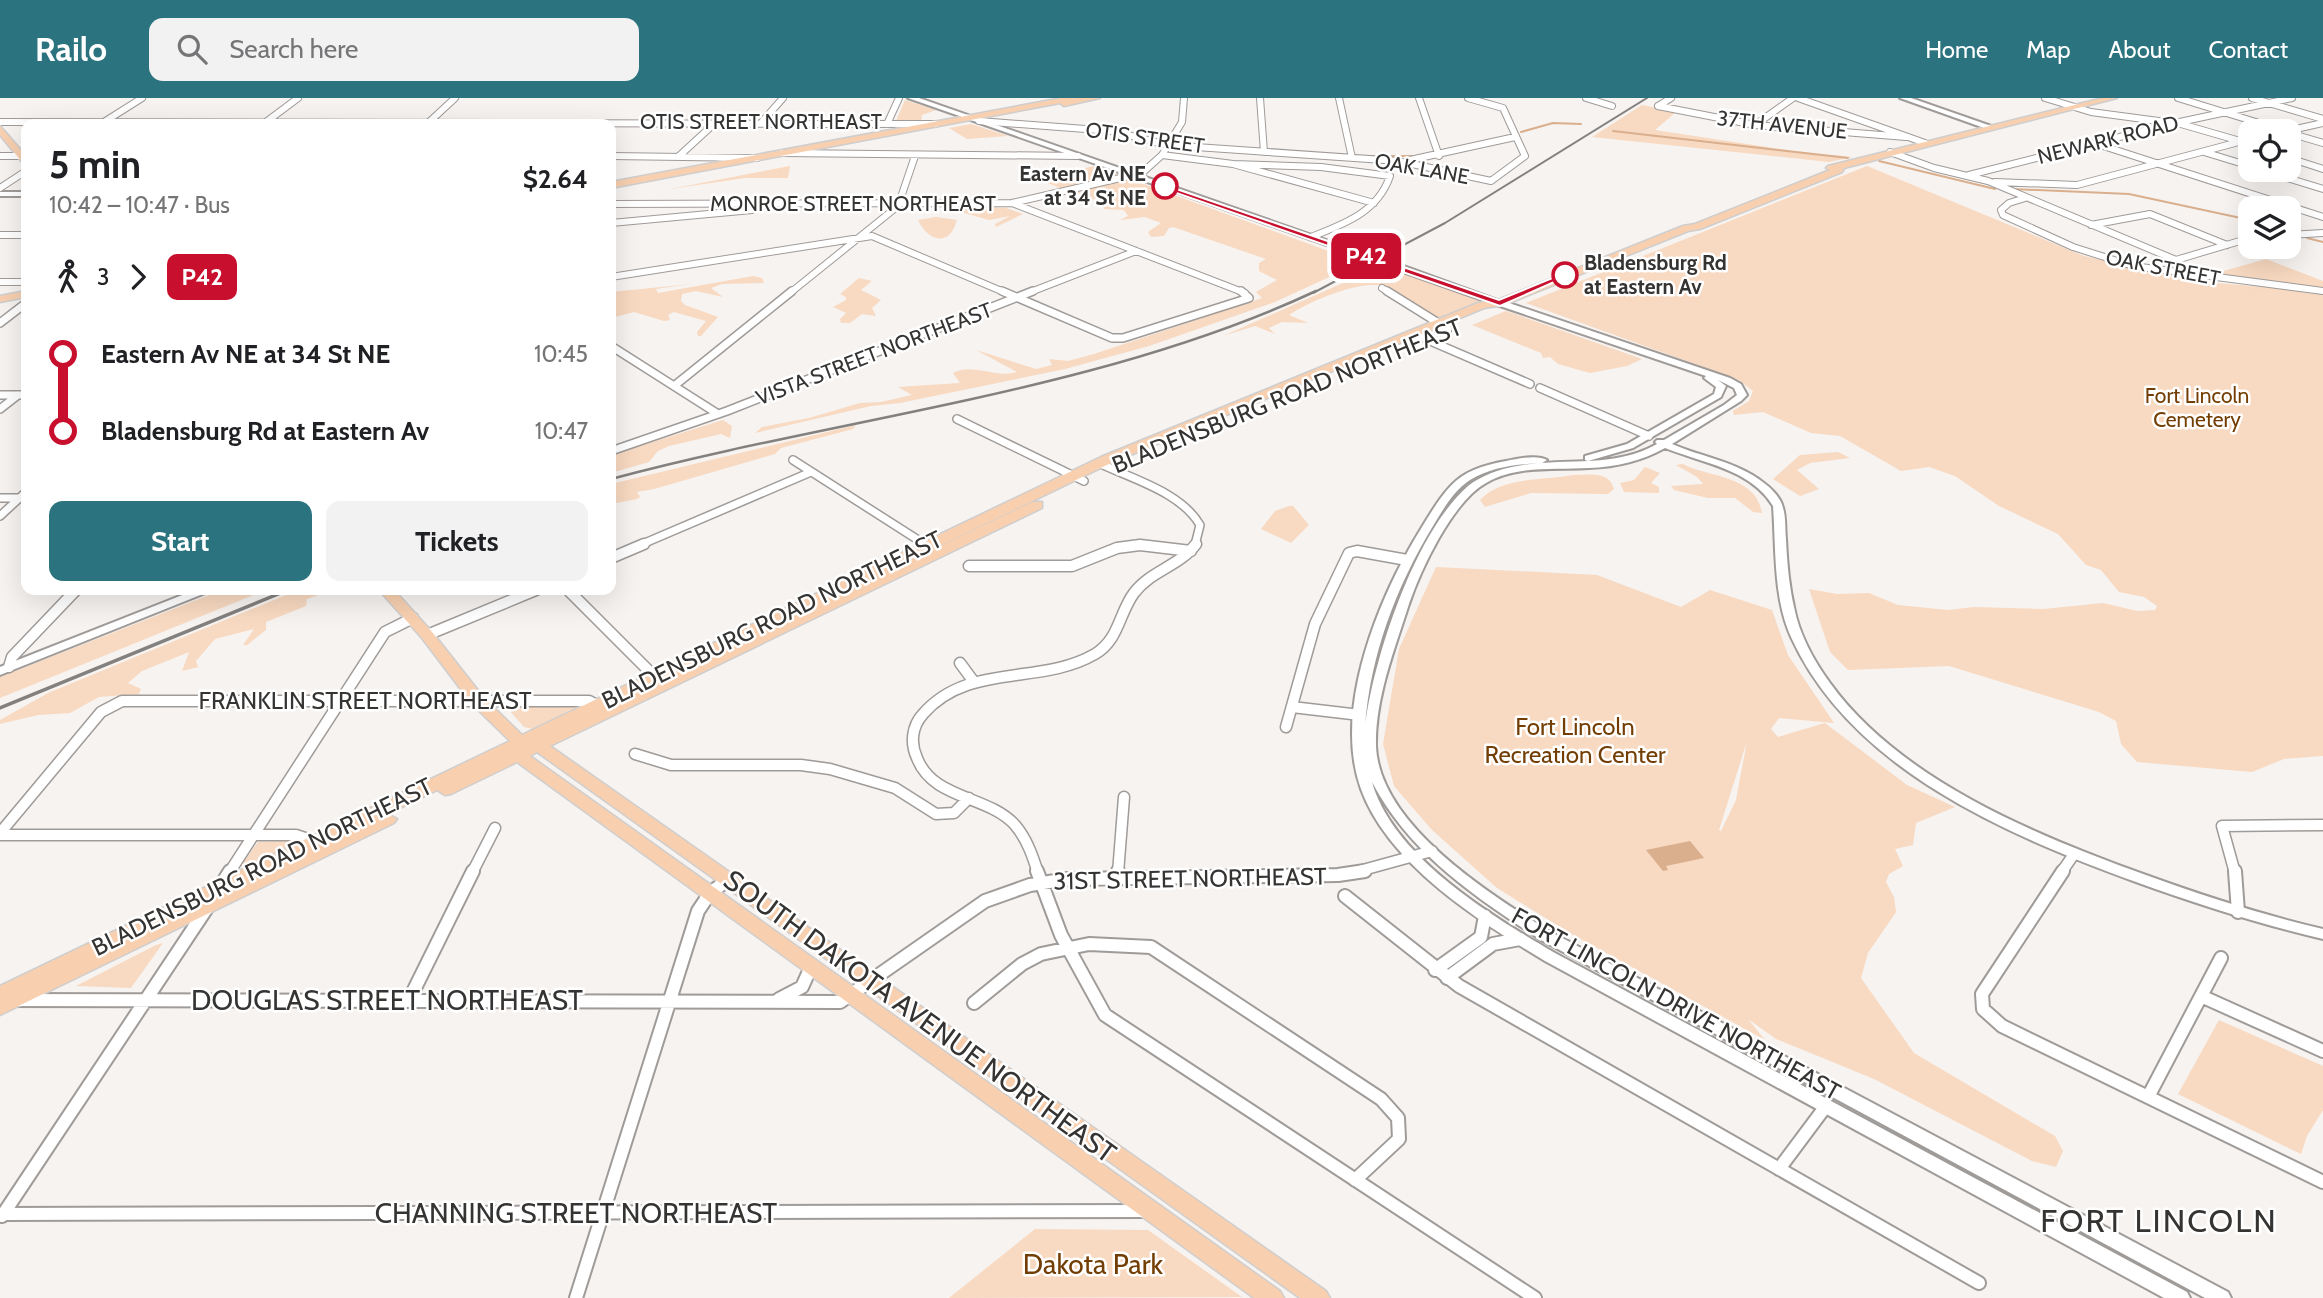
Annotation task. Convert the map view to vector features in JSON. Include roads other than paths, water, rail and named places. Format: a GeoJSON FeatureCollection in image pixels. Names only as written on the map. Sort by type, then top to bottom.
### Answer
{"type":"FeatureCollection","features":[{"type":"Feature","properties":{"kind":"main road"},"geometry":{"type":"LineString","coordinates":[[912,98],[1500,303]]}},
{"type":"Feature","properties":{"kind":"main road"},"geometry":{"type":"LineString","coordinates":[[914,129],[974,120],[1075,98]]}},
{"type":"Feature","properties":{"kind":"main road"},"geometry":{"type":"LineString","coordinates":[[616,184],[1096,98]]}},
{"type":"Feature","properties":{"kind":"main road"},"geometry":{"type":"LineString","coordinates":[[1903,98],[1990,127]]}},
{"type":"Feature","properties":{"kind":"main road","name":"BLADENSBURG ROAD NORTHEAST"},"geometry":{"type":"LineString","coordinates":[[3,1000],[219,888],[603,709],[1104,466],[1444,326],[1482,305],[1500,303],[1686,228],[1698,227],[1839,170],[1839,167],[1925,143],[2113,98]]}},
{"type":"Feature","properties":{"kind":"main road"},"geometry":{"type":"LineString","coordinates":[[0,129],[21,153]]}},
{"type":"Feature","properties":{"kind":"main road"},"geometry":{"type":"LineString","coordinates":[[0,297],[21,293]]}},
{"type":"Feature","properties":{"kind":"main road","name":"SOUTH DAKOTA AVENUE NORTHEAST"},"geometry":{"type":"LineString","coordinates":[[391,595],[413,618],[519,749],[571,793],[1266,1296]]}},
{"type":"Feature","properties":{"kind":"main road","name":"BLADENSBURG ROAD NORTHEAST"},"geometry":{"type":"LineString","coordinates":[[3,1000],[208,906],[519,749],[539,746],[603,709]]}},
{"type":"Feature","properties":{"kind":"main road","name":"SOUTH DAKOTA AVENUE NORTHEAST"},"geometry":{"type":"LineString","coordinates":[[539,746],[1318,1298]]}},
{"type":"Feature","properties":{"kind":"main road"},"geometry":{"type":"LineString","coordinates":[[571,793],[591,783]]}},
{"type":"Feature","properties":{"kind":"street"},"geometry":{"type":"LineString","coordinates":[[108,119],[142,98]]}},
{"type":"Feature","properties":{"kind":"street"},"geometry":{"type":"LineString","coordinates":[[269,119],[298,98]]}},
{"type":"Feature","properties":{"kind":"street"},"geometry":{"type":"LineString","coordinates":[[432,119],[455,98]]}},
{"type":"Feature","properties":{"kind":"street"},"geometry":{"type":"LineString","coordinates":[[761,123],[783,98]]}},
{"type":"Feature","properties":{"kind":"street"},"geometry":{"type":"LineString","coordinates":[[888,122],[899,98]]}},
{"type":"Feature","properties":{"kind":"street"},"geometry":{"type":"LineString","coordinates":[[1133,175],[1142,173],[1162,155],[1182,122],[1184,98]]}},
{"type":"Feature","properties":{"kind":"street"},"geometry":{"type":"LineString","coordinates":[[1260,98],[1264,152]]}},
{"type":"Feature","properties":{"kind":"street"},"geometry":{"type":"LineString","coordinates":[[1339,98],[1352,158]]}},
{"type":"Feature","properties":{"kind":"street"},"geometry":{"type":"LineString","coordinates":[[1419,98],[1439,156]]}},
{"type":"Feature","properties":{"kind":"street"},"geometry":{"type":"LineString","coordinates":[[1398,161],[1439,156],[1515,137],[1503,108],[1468,98]]}},
{"type":"Feature","properties":{"kind":"street"},"geometry":{"type":"LineString","coordinates":[[1586,98],[1612,106]]}},
{"type":"Feature","properties":{"kind":"street","name":"37TH AVENUE"},"geometry":{"type":"LineString","coordinates":[[1671,98],[1658,106],[1755,125],[1906,137]]}},
{"type":"Feature","properties":{"kind":"street"},"geometry":{"type":"LineString","coordinates":[[1755,125],[1795,98],[1925,143]]}},
{"type":"Feature","properties":{"kind":"street"},"geometry":{"type":"LineString","coordinates":[[2045,98],[2074,107],[2141,120],[2175,123],[2238,141]]}},
{"type":"Feature","properties":{"kind":"street"},"geometry":{"type":"LineString","coordinates":[[2178,98],[2246,119]]}},
{"type":"Feature","properties":{"kind":"street"},"geometry":{"type":"LineString","coordinates":[[2252,98],[2323,121]]}},
{"type":"Feature","properties":{"kind":"street","name":"NEWARK ROAD"},"geometry":{"type":"LineString","coordinates":[[1967,175],[2175,123],[2291,98]]}},
{"type":"Feature","properties":{"kind":"street","name":"OTIS STREET"},"geometry":{"type":"LineString","coordinates":[[974,120],[1112,131],[1167,145],[1352,158]]}},
{"type":"Feature","properties":{"kind":"street"},"geometry":{"type":"LineString","coordinates":[[2141,120],[2152,124],[2152,129]]}},
{"type":"Feature","properties":{"kind":"street"},"geometry":{"type":"LineString","coordinates":[[2301,128],[2323,121]]}},
{"type":"Feature","properties":{"kind":"street","name":"OTIS STREET NORTHEAST"},"geometry":{"type":"LineString","coordinates":[[0,122],[21,122]]}},
{"type":"Feature","properties":{"kind":"street","name":"OTIS STREET NORTHEAST"},"geometry":{"type":"LineString","coordinates":[[616,123],[935,124]]}},
{"type":"Feature","properties":{"kind":"street"},"geometry":{"type":"LineString","coordinates":[[679,156],[715,123]]}},
{"type":"Feature","properties":{"kind":"street"},"geometry":{"type":"LineString","coordinates":[[2301,136],[2323,143]]}},
{"type":"Feature","properties":{"kind":"street","name":"OAK LANE"},"geometry":{"type":"LineString","coordinates":[[1352,158],[1398,161],[1491,181],[1524,159],[1515,137]]}},
{"type":"Feature","properties":{"kind":"street"},"geometry":{"type":"LineString","coordinates":[[2094,143],[2323,217]]}},
{"type":"Feature","properties":{"kind":"street"},"geometry":{"type":"LineString","coordinates":[[1987,181],[2077,185],[2238,143]]}},
{"type":"Feature","properties":{"kind":"street"},"geometry":{"type":"LineString","coordinates":[[1890,152],[1928,166],[1987,181],[2176,260],[2238,241]]}},
{"type":"Feature","properties":{"kind":"street"},"geometry":{"type":"LineString","coordinates":[[2204,152],[2238,162]]}},
{"type":"Feature","properties":{"kind":"street"},"geometry":{"type":"LineString","coordinates":[[782,153],[1078,156]]}},
{"type":"Feature","properties":{"kind":"street"},"geometry":{"type":"LineString","coordinates":[[1162,155],[1233,164],[1288,165],[1390,176],[1374,203],[1357,217],[1311,237]]}},
{"type":"Feature","properties":{"kind":"street"},"geometry":{"type":"LineString","coordinates":[[0,156],[21,158]]}},
{"type":"Feature","properties":{"kind":"street"},"geometry":{"type":"LineString","coordinates":[[616,156],[757,158]]}},
{"type":"Feature","properties":{"kind":"street"},"geometry":{"type":"LineString","coordinates":[[702,156],[730,163]]}},
{"type":"Feature","properties":{"kind":"street"},"geometry":{"type":"LineString","coordinates":[[674,386],[863,236],[899,204],[915,156]]}},
{"type":"Feature","properties":{"kind":"street"},"geometry":{"type":"LineString","coordinates":[[2301,162],[2323,169]]}},
{"type":"Feature","properties":{"kind":"street"},"geometry":{"type":"LineString","coordinates":[[1233,164],[1374,203]]}},
{"type":"Feature","properties":{"kind":"street"},"geometry":{"type":"LineString","coordinates":[[0,188],[21,174]]}},
{"type":"Feature","properties":{"kind":"street","name":"MONROE STREET NORTHEAST"},"geometry":{"type":"LineString","coordinates":[[616,204],[1012,203],[1133,175]]}},
{"type":"Feature","properties":{"kind":"street"},"geometry":{"type":"LineString","coordinates":[[2300,182],[2323,189]]}},
{"type":"Feature","properties":{"kind":"street"},"geometry":{"type":"LineString","coordinates":[[0,194],[21,194]]}},
{"type":"Feature","properties":{"kind":"street","name":"OAK STREET"},"geometry":{"type":"LineString","coordinates":[[2025,198],[2009,203],[2001,212],[2016,223],[2104,258],[2193,276],[2323,291]]}},
{"type":"Feature","properties":{"kind":"street"},"geometry":{"type":"LineString","coordinates":[[616,276],[872,236],[1110,337],[1120,338],[1249,298],[1245,293],[1012,203]]}},
{"type":"Feature","properties":{"kind":"street"},"geometry":{"type":"LineString","coordinates":[[616,223],[778,208],[790,204]]}},
{"type":"Feature","properties":{"kind":"street"},"geometry":{"type":"LineString","coordinates":[[2091,225],[2150,214],[2227,244]]}},
{"type":"Feature","properties":{"kind":"street"},"geometry":{"type":"LineString","coordinates":[[2301,234],[2323,233]]}},
{"type":"Feature","properties":{"kind":"street"},"geometry":{"type":"LineString","coordinates":[[0,235],[21,235]]}},
{"type":"Feature","properties":{"kind":"street","name":"VISTA STREET NORTHEAST"},"geometry":{"type":"LineString","coordinates":[[616,449],[718,414],[1136,251]]}},
{"type":"Feature","properties":{"kind":"street"},"geometry":{"type":"LineString","coordinates":[[0,282],[21,282]]}},
{"type":"Feature","properties":{"kind":"street"},"geometry":{"type":"LineString","coordinates":[[1381,289],[1444,326]]}},
{"type":"Feature","properties":{"kind":"street","name":"FORT LINCOLN DRIVE NORTHEAST"},"geometry":{"type":"LineString","coordinates":[[1500,303],[1700,371],[1738,386],[1742,395],[1664,444],[1628,460],[1504,473],[1481,482],[1465,495],[1421,566],[1388,649],[1370,748],[1387,828],[1413,857],[1485,916],[1520,939],[1826,1106],[2184,1292],[2222,1298]]}},
{"type":"Feature","properties":{"kind":"street"},"geometry":{"type":"LineString","coordinates":[[0,323],[21,307]]}},
{"type":"Feature","properties":{"kind":"street"},"geometry":{"type":"LineString","coordinates":[[1419,336],[1530,384]]}},
{"type":"Feature","properties":{"kind":"street"},"geometry":{"type":"LineString","coordinates":[[616,349],[718,414]]}},
{"type":"Feature","properties":{"kind":"street","name":"FORT LINCOLN DRIVE NORTHEAST"},"geometry":{"type":"LineString","coordinates":[[1700,371],[1716,382],[1722,391],[1649,436],[1620,450],[1599,456],[1525,461],[1476,473],[1450,494],[1407,560],[1392,590],[1371,648],[1360,715],[1358,759],[1379,799],[1432,851],[1477,889],[1546,936],[2184,1292]]}},
{"type":"Feature","properties":{"kind":"street"},"geometry":{"type":"LineString","coordinates":[[1540,388],[1664,444],[1750,477],[1775,499],[1789,609],[1795,632],[1818,674],[1858,721],[1895,753],[1945,788],[2014,827],[2074,854],[2238,912],[2323,934]]}},
{"type":"Feature","properties":{"kind":"street"},"geometry":{"type":"LineString","coordinates":[[0,395],[21,395]]}},
{"type":"Feature","properties":{"kind":"street"},"geometry":{"type":"LineString","coordinates":[[0,409],[21,396]]}},
{"type":"Feature","properties":{"kind":"street"},"geometry":{"type":"LineString","coordinates":[[957,419],[1079,479]]}},
{"type":"Feature","properties":{"kind":"street"},"geometry":{"type":"LineString","coordinates":[[793,460],[932,549]]}},
{"type":"Feature","properties":{"kind":"street"},"geometry":{"type":"LineString","coordinates":[[1104,466],[1174,499],[1192,511],[1200,534],[1191,551],[1139,586],[1127,603],[1116,636],[1093,656],[1055,670],[974,682],[933,703],[918,721],[912,739],[915,758],[923,772],[948,790],[996,810],[1014,825],[1027,844],[1067,948],[1105,1015],[1535,1298]]}},
{"type":"Feature","properties":{"kind":"street"},"geometry":{"type":"LineString","coordinates":[[616,556],[811,472]]}},
{"type":"Feature","properties":{"kind":"street"},"geometry":{"type":"LineString","coordinates":[[0,498],[21,496]]}},
{"type":"Feature","properties":{"kind":"street"},"geometry":{"type":"LineString","coordinates":[[0,516],[21,498]]}},
{"type":"Feature","properties":{"kind":"street"},"geometry":{"type":"LineString","coordinates":[[969,566],[1076,565],[1117,548],[1140,545],[1191,551]]}},
{"type":"Feature","properties":{"kind":"street"},"geometry":{"type":"LineString","coordinates":[[1286,727],[1300,669],[1315,624],[1349,553],[1357,551],[1407,560]]}},
{"type":"Feature","properties":{"kind":"street"},"geometry":{"type":"LineString","coordinates":[[5,669],[12,657],[71,595]]}},
{"type":"Feature","properties":{"kind":"street"},"geometry":{"type":"LineString","coordinates":[[5,669],[191,595]]}},
{"type":"Feature","properties":{"kind":"street"},"geometry":{"type":"LineString","coordinates":[[427,635],[524,595]]}},
{"type":"Feature","properties":{"kind":"street"},"geometry":{"type":"LineString","coordinates":[[573,595],[659,681]]}},
{"type":"Feature","properties":{"kind":"street"},"geometry":{"type":"LineString","coordinates":[[1,1216],[208,906],[384,632],[413,618]]}},
{"type":"Feature","properties":{"kind":"street"},"geometry":{"type":"LineString","coordinates":[[960,663],[974,682]]}},
{"type":"Feature","properties":{"kind":"street","name":"FRANKLIN STREET NORTHEAST"},"geometry":{"type":"LineString","coordinates":[[0,834],[102,712],[117,703],[589,701],[603,709]]}},
{"type":"Feature","properties":{"kind":"street"},"geometry":{"type":"LineString","coordinates":[[1292,707],[1360,715]]}},
{"type":"Feature","properties":{"kind":"street"},"geometry":{"type":"LineString","coordinates":[[635,754],[671,765],[801,765],[830,769],[895,788],[936,814],[954,813],[969,798]]}},
{"type":"Feature","properties":{"kind":"street"},"geometry":{"type":"LineString","coordinates":[[1117,879],[1124,797]]}},
{"type":"Feature","properties":{"kind":"street"},"geometry":{"type":"LineString","coordinates":[[2238,912],[2235,870],[2222,826],[2323,825]]}},
{"type":"Feature","properties":{"kind":"street"},"geometry":{"type":"LineString","coordinates":[[410,1000],[495,828]]}},
{"type":"Feature","properties":{"kind":"street"},"geometry":{"type":"LineString","coordinates":[[0,834],[305,836],[317,842]]}},
{"type":"Feature","properties":{"kind":"street","name":"31ST STREET NORTHEAST"},"geometry":{"type":"LineString","coordinates":[[851,995],[976,906],[1005,893],[1040,883],[1338,875],[1367,871],[1432,851]]}},
{"type":"Feature","properties":{"kind":"street"},"geometry":{"type":"LineString","coordinates":[[2074,854],[1984,990],[1981,1005],[1988,1015],[2003,1026],[2322,1179]]}},
{"type":"Feature","properties":{"kind":"street"},"geometry":{"type":"LineString","coordinates":[[576,1298],[699,908],[710,893],[729,879]]}},
{"type":"Feature","properties":{"kind":"street"},"geometry":{"type":"LineString","coordinates":[[1345,896],[1447,978],[1979,1283]]}},
{"type":"Feature","properties":{"kind":"street"},"geometry":{"type":"LineString","coordinates":[[1435,970],[1481,937],[1485,916]]}},
{"type":"Feature","properties":{"kind":"street"},"geometry":{"type":"LineString","coordinates":[[1447,978],[1493,944],[1520,939]]}},
{"type":"Feature","properties":{"kind":"street"},"geometry":{"type":"LineString","coordinates":[[974,1003],[1030,959],[1067,948],[1134,943],[1151,947],[1381,1099],[1398,1118],[1399,1139],[1355,1181]]}},
{"type":"Feature","properties":{"kind":"street"},"geometry":{"type":"LineString","coordinates":[[2148,1097],[2221,958]]}},
{"type":"Feature","properties":{"kind":"street"},"geometry":{"type":"LineString","coordinates":[[774,1001],[802,987],[811,967]]}},
{"type":"Feature","properties":{"kind":"street","name":"DOUGLAS STREET NORTHEAST"},"geometry":{"type":"LineString","coordinates":[[3,1000],[840,1002],[851,995]]}},
{"type":"Feature","properties":{"kind":"street"},"geometry":{"type":"LineString","coordinates":[[2200,996],[2323,1051]]}},
{"type":"Feature","properties":{"kind":"street"},"geometry":{"type":"LineString","coordinates":[[1779,1169],[1826,1106]]}},
{"type":"Feature","properties":{"kind":"street","name":"CHANNING STREET NORTHEAST"},"geometry":{"type":"LineString","coordinates":[[1,1216],[1151,1211]]}},
{"type":"Feature","properties":{"kind":"street"},"geometry":{"type":"LineString","coordinates":[[1266,1296],[1283,1274]]}},
{"type":"Feature","properties":{"kind":"waterway"},"geometry":{"type":"LineString","coordinates":[[1521,132],[1553,123],[1581,124]]}},
{"type":"Feature","properties":{"kind":"waterway"},"geometry":{"type":"LineString","coordinates":[[1613,131],[1848,158]]}},
{"type":"Feature","properties":{"kind":"waterway"},"geometry":{"type":"LineString","coordinates":[[1459,147],[1488,140]]}},
{"type":"Feature","properties":{"kind":"waterway"},"geometry":{"type":"LineString","coordinates":[[1371,156],[1416,156]]}},
{"type":"Feature","properties":{"kind":"waterway"},"geometry":{"type":"LineString","coordinates":[[1879,161],[1995,189]]}},
{"type":"Feature","properties":{"kind":"waterway"},"geometry":{"type":"LineString","coordinates":[[2012,189],[2129,194],[2238,217]]}},
{"type":"Feature","properties":{"kind":"waterway"},"geometry":{"type":"LineString","coordinates":[[2307,238],[2323,242]]}},
{"type":"Feature","properties":{"kind":"railway"},"geometry":{"type":"LineString","coordinates":[[1313,293],[1445,223],[1647,98]]}},
{"type":"Feature","properties":{"kind":"railway"},"geometry":{"type":"LineString","coordinates":[[616,478],[699,457],[1059,379],[1233,326],[1316,291]]}},
{"type":"Feature","properties":{"kind":"railway"},"geometry":{"type":"LineString","coordinates":[[0,708],[276,595]]}},
{"type":"Feature","properties":{"kind":"place","name":"Eastern Av NE at 34 St NE"},"geometry":{"type":"Point","coordinates":[1165,186]}},
{"type":"Feature","properties":{"kind":"place","name":"Bladensburg Rd at Eastern Av"},"geometry":{"type":"Point","coordinates":[1565,275]}},
{"type":"Feature","properties":{"kind":"district","name":"FORT LINCOLN"},"geometry":{"type":"Point","coordinates":[2159,1221]}},
{"type":"Feature","properties":{"kind":"park label","name":"Fort Lincoln Cemetery"},"geometry":{"type":"Point","coordinates":[2197,408]}},
{"type":"Feature","properties":{"kind":"park label","name":"Fort Lincoln Recreation Center"},"geometry":{"type":"Point","coordinates":[1575,741]}},
{"type":"Feature","properties":{"kind":"park label","name":"Dakota Park"},"geometry":{"type":"Point","coordinates":[1093,1264]}}]}
